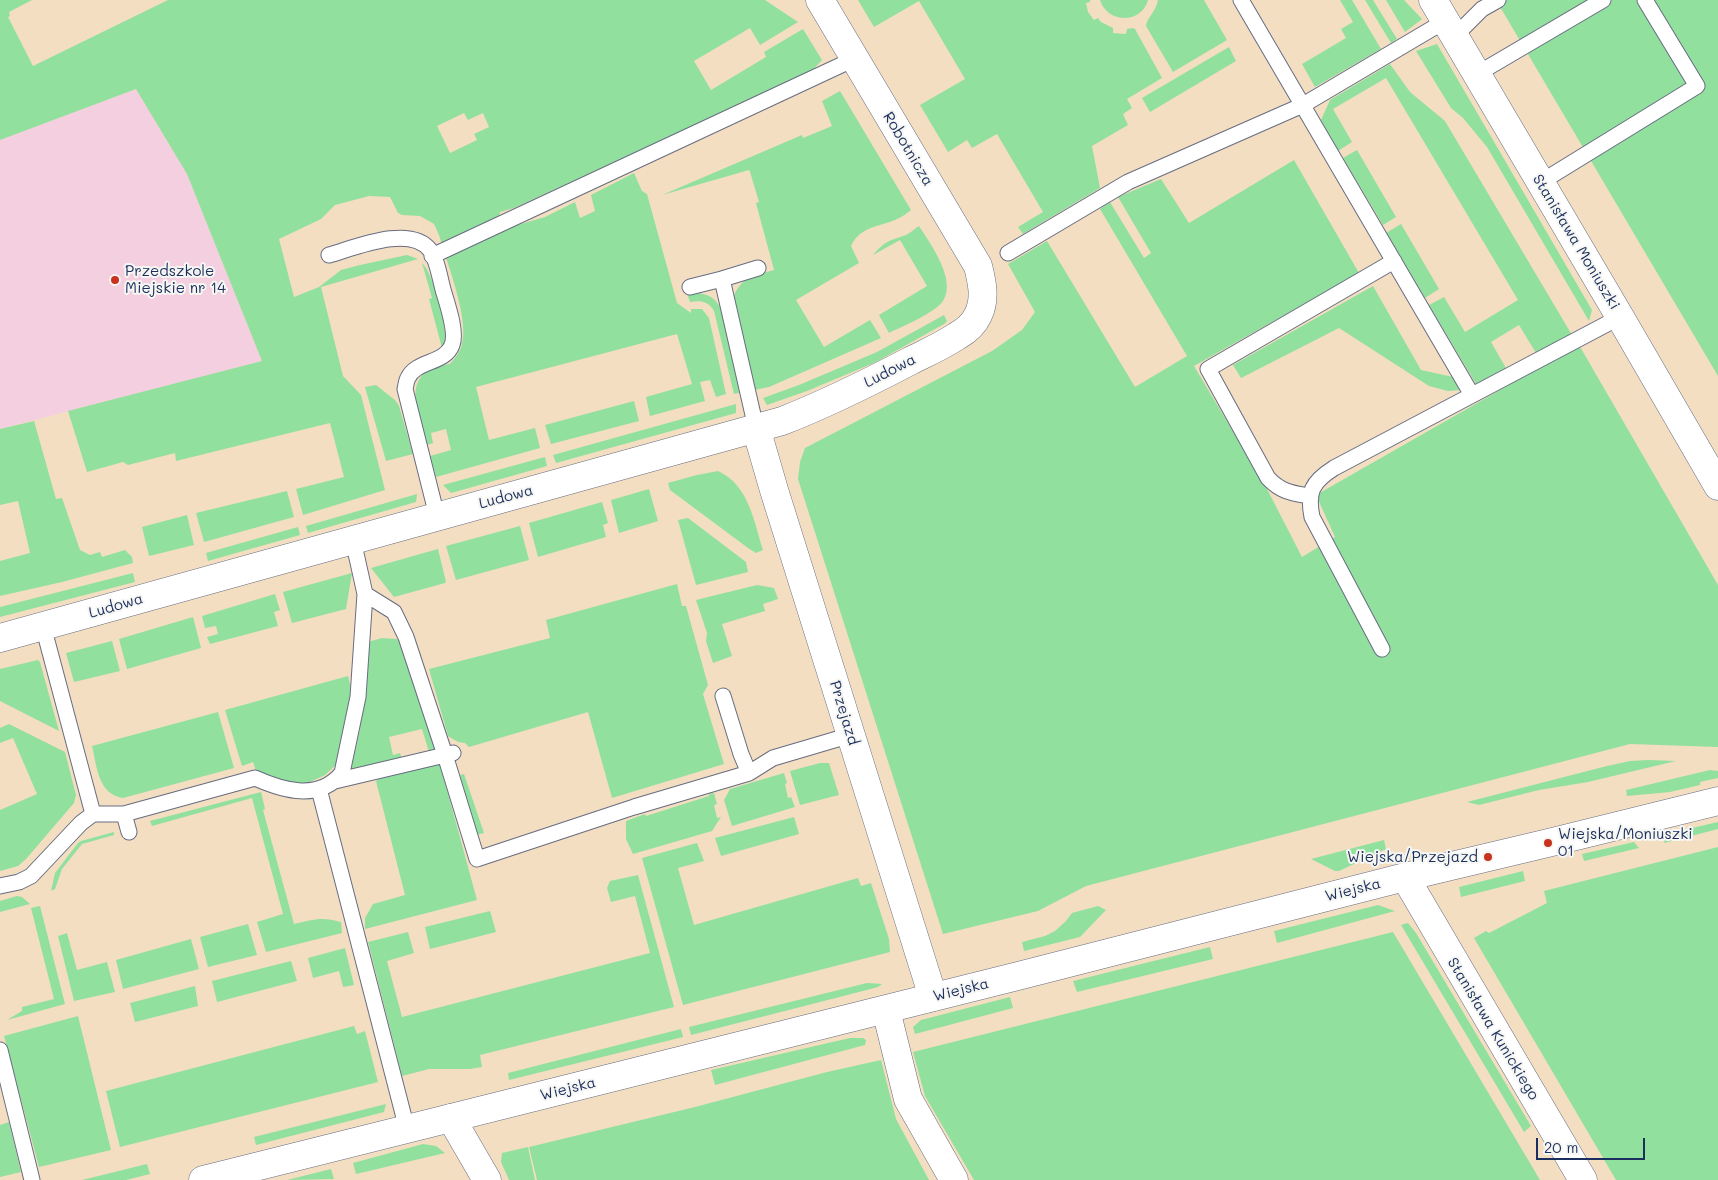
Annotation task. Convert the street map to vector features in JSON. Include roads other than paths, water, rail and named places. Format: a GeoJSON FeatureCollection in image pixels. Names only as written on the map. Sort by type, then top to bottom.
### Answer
{"type":"FeatureCollection","features":[{"type":"Feature","properties":{"kind":"street","name":"Robotnicza"},"geometry":{"type":"LineString","coordinates":[[820,0],[978,266],[983,284],[982,302]]}},
{"type":"Feature","properties":{"kind":"street","name":"Stanisława Moniuszki"},"geometry":{"type":"LineString","coordinates":[[1444,19],[1718,486]]}},
{"type":"Feature","properties":{"kind":"street","name":"Ludowa"},"geometry":{"type":"LineString","coordinates":[[0,638],[756,428],[807,411],[885,374],[958,336],[970,326],[978,314],[982,302]]}},
{"type":"Feature","properties":{"kind":"street","name":"Przejazd"},"geometry":{"type":"LineString","coordinates":[[756,428],[933,997]]}},
{"type":"Feature","properties":{"kind":"street","name":"Wiejska"},"geometry":{"type":"LineString","coordinates":[[203,1180],[886,1010],[1405,877],[1548,844],[1718,801]]}},
{"type":"Feature","properties":{"kind":"street","name":"Stanisława Kunickiego"},"geometry":{"type":"LineString","coordinates":[[1405,877],[1583,1180]]}},
{"type":"Feature","properties":{"kind":"street"},"geometry":{"type":"LineString","coordinates":[[886,1010],[908,1099],[954,1180]]}},
{"type":"Feature","properties":{"kind":"street"},"geometry":{"type":"LineString","coordinates":[[451,1118],[487,1180]]}},
{"type":"Feature","properties":{"kind":"lane"},"geometry":{"type":"LineString","coordinates":[[1241,0],[1472,395]]}},
{"type":"Feature","properties":{"kind":"lane"},"geometry":{"type":"LineString","coordinates":[[1008,253],[1128,182],[1303,105],[1444,19],[1482,9],[1498,0]]}},
{"type":"Feature","properties":{"kind":"lane"},"geometry":{"type":"LineString","coordinates":[[1477,74],[1603,0]]}},
{"type":"Feature","properties":{"kind":"lane"},"geometry":{"type":"LineString","coordinates":[[1541,182],[1697,86],[1645,0]]}},
{"type":"Feature","properties":{"kind":"lane"},"geometry":{"type":"LineString","coordinates":[[432,256],[854,59]]}},
{"type":"Feature","properties":{"kind":"lane"},"geometry":{"type":"LineString","coordinates":[[329,255],[390,238],[407,238],[422,244],[430,250],[450,313],[453,343],[448,352],[417,368],[408,377],[405,389],[437,516]]}},
{"type":"Feature","properties":{"kind":"lane"},"geometry":{"type":"LineString","coordinates":[[1309,496],[1288,492],[1277,487],[1268,478],[1208,369],[1394,261]]}},
{"type":"Feature","properties":{"kind":"lane"},"geometry":{"type":"LineString","coordinates":[[690,287],[758,268]]}},
{"type":"Feature","properties":{"kind":"lane"},"geometry":{"type":"LineString","coordinates":[[722,279],[756,428]]}},
{"type":"Feature","properties":{"kind":"lane"},"geometry":{"type":"LineString","coordinates":[[1382,649],[1312,517],[1309,496],[1320,477],[1620,317]]}},
{"type":"Feature","properties":{"kind":"lane"},"geometry":{"type":"LineString","coordinates":[[335,781],[342,773],[358,697],[366,594],[353,540]]}},
{"type":"Feature","properties":{"kind":"lane"},"geometry":{"type":"LineString","coordinates":[[366,594],[394,612],[406,637],[449,754],[477,859],[588,818],[749,773],[774,758],[851,735]]}},
{"type":"Feature","properties":{"kind":"lane"},"geometry":{"type":"LineString","coordinates":[[43,626],[93,814]]}},
{"type":"Feature","properties":{"kind":"lane"},"geometry":{"type":"LineString","coordinates":[[723,696],[741,754],[749,773]]}},
{"type":"Feature","properties":{"kind":"lane"},"geometry":{"type":"LineString","coordinates":[[0,886],[19,882],[31,876],[81,822],[93,814],[124,814],[255,778],[288,790],[319,789],[335,781],[449,754]]}},
{"type":"Feature","properties":{"kind":"lane"},"geometry":{"type":"LineString","coordinates":[[319,789],[407,1129]]}},
{"type":"Feature","properties":{"kind":"lane"},"geometry":{"type":"LineString","coordinates":[[124,814],[129,832]]}},
{"type":"Feature","properties":{"kind":"lane"},"geometry":{"type":"LineString","coordinates":[[0,1050],[32,1180]]}},
{"type":"Feature","properties":{"kind":"place","name":"Przedszkole Miejskie nr 14"},"geometry":{"type":"Point","coordinates":[115,280]}},
{"type":"Feature","properties":{"kind":"place","name":"Wiejska/Moniuszki 01"},"geometry":{"type":"Point","coordinates":[1548,843]}},
{"type":"Feature","properties":{"kind":"place","name":"Wiejska/Przejazd"},"geometry":{"type":"Point","coordinates":[1488,857]}}]}
